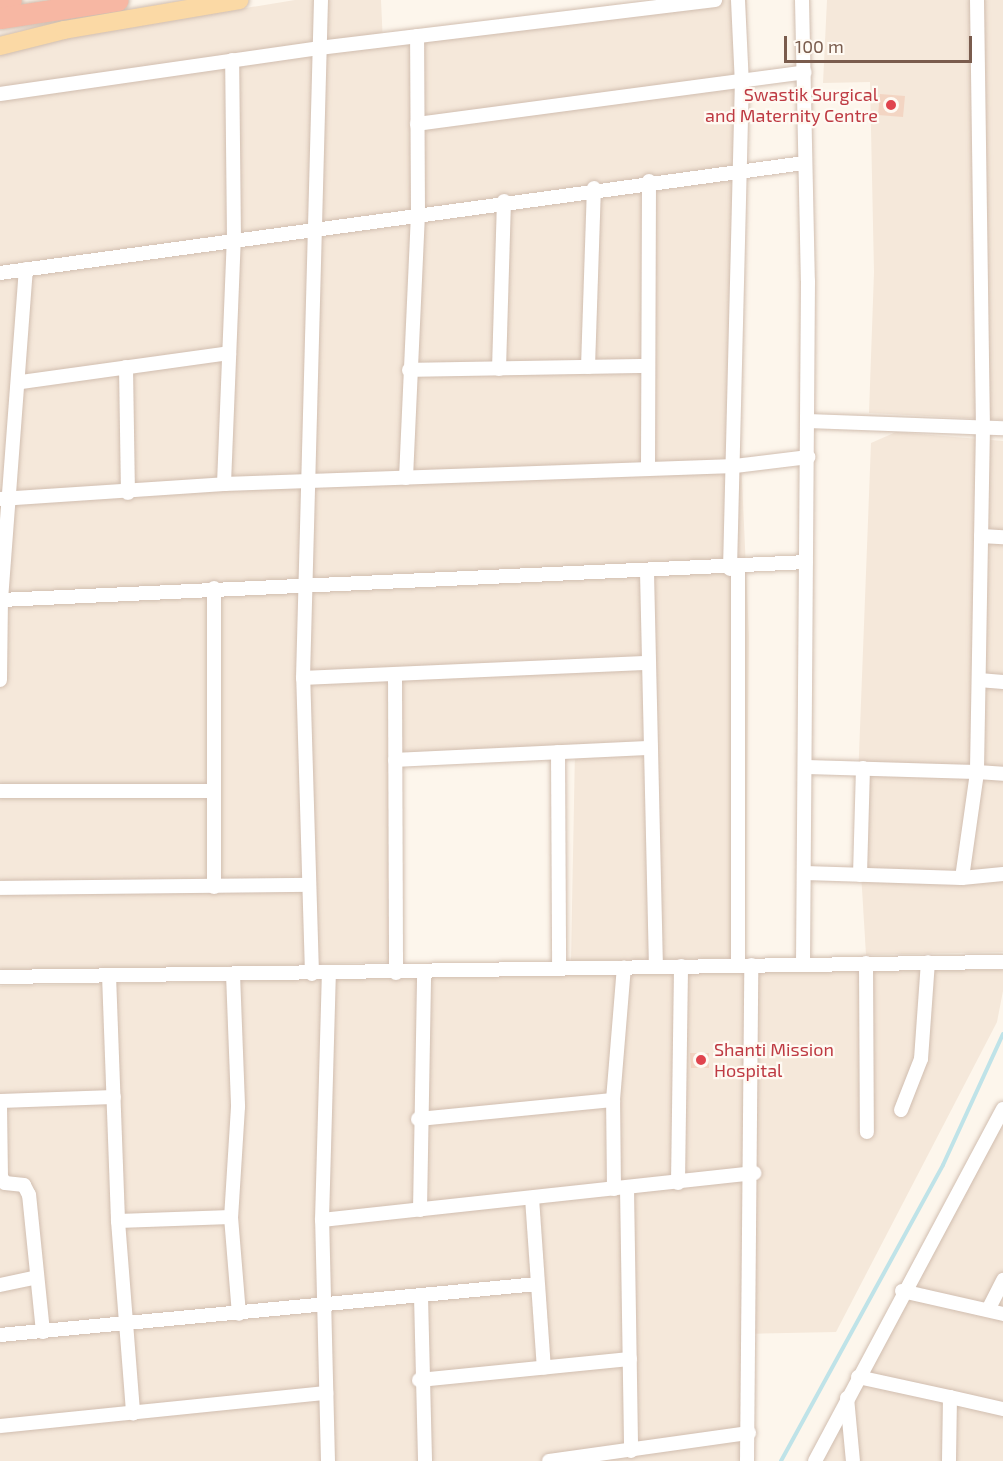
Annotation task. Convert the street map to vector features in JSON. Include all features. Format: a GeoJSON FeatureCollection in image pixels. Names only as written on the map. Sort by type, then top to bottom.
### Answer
{"type":"FeatureCollection","features":[{"type":"Feature","properties":{"kind":"highway"},"geometry":{"type":"LineString","coordinates":[[0,2],[11,0]]}},
{"type":"Feature","properties":{"kind":"highway"},"geometry":{"type":"LineString","coordinates":[[0,18],[118,0]]}},
{"type":"Feature","properties":{"kind":"main road"},"geometry":{"type":"LineString","coordinates":[[0,46],[64,30],[239,0]]}},
{"type":"Feature","properties":{"kind":"street"},"geometry":{"type":"LineString","coordinates":[[312,974],[303,678],[306,481],[321,0]]}},
{"type":"Feature","properties":{"kind":"street"},"geometry":{"type":"LineString","coordinates":[[0,94],[319,48],[715,0]]}},
{"type":"Feature","properties":{"kind":"street"},"geometry":{"type":"LineString","coordinates":[[738,0],[742,85],[734,569],[745,965],[754,1173],[747,1461]]}},
{"type":"Feature","properties":{"kind":"street"},"geometry":{"type":"LineString","coordinates":[[802,0],[805,72],[808,421],[802,964]]}},
{"type":"Feature","properties":{"kind":"street"},"geometry":{"type":"LineString","coordinates":[[962,878],[977,772],[979,680],[983,426],[976,0]]}},
{"type":"Feature","properties":{"kind":"street"},"geometry":{"type":"LineString","coordinates":[[406,478],[409,370],[418,213],[417,36]]}},
{"type":"Feature","properties":{"kind":"street"},"geometry":{"type":"LineString","coordinates":[[224,484],[234,239],[232,60]]}},
{"type":"Feature","properties":{"kind":"street"},"geometry":{"type":"LineString","coordinates":[[417,124],[742,85],[805,72]]}},
{"type":"Feature","properties":{"kind":"street"},"geometry":{"type":"LineString","coordinates":[[0,273],[740,168],[804,163]]}},
{"type":"Feature","properties":{"kind":"street"},"geometry":{"type":"LineString","coordinates":[[648,469],[650,181]]}},
{"type":"Feature","properties":{"kind":"street"},"geometry":{"type":"LineString","coordinates":[[588,367],[594,188]]}},
{"type":"Feature","properties":{"kind":"street"},"geometry":{"type":"LineString","coordinates":[[499,369],[504,201]]}},
{"type":"Feature","properties":{"kind":"street"},"geometry":{"type":"LineString","coordinates":[[0,680],[3,499],[21,382],[26,269]]}},
{"type":"Feature","properties":{"kind":"street"},"geometry":{"type":"LineString","coordinates":[[21,382],[229,353]]}},
{"type":"Feature","properties":{"kind":"street"},"geometry":{"type":"LineString","coordinates":[[409,370],[647,366]]}},
{"type":"Feature","properties":{"kind":"street"},"geometry":{"type":"LineString","coordinates":[[126,367],[128,493]]}},
{"type":"Feature","properties":{"kind":"street"},"geometry":{"type":"LineString","coordinates":[[808,421],[1003,428]]}},
{"type":"Feature","properties":{"kind":"street"},"geometry":{"type":"LineString","coordinates":[[3,499],[128,493],[224,484],[735,466],[808,458]]}},
{"type":"Feature","properties":{"kind":"street"},"geometry":{"type":"LineString","coordinates":[[981,536],[1003,537]]}},
{"type":"Feature","properties":{"kind":"street"},"geometry":{"type":"LineString","coordinates":[[1,600],[304,583],[734,569],[806,562]]}},
{"type":"Feature","properties":{"kind":"street"},"geometry":{"type":"LineString","coordinates":[[647,572],[656,967]]}},
{"type":"Feature","properties":{"kind":"street"},"geometry":{"type":"LineString","coordinates":[[214,588],[214,887]]}},
{"type":"Feature","properties":{"kind":"street"},"geometry":{"type":"LineString","coordinates":[[303,678],[649,663]]}},
{"type":"Feature","properties":{"kind":"street"},"geometry":{"type":"LineString","coordinates":[[395,674],[396,972]]}},
{"type":"Feature","properties":{"kind":"street"},"geometry":{"type":"LineString","coordinates":[[979,680],[1003,682]]}},
{"type":"Feature","properties":{"kind":"street"},"geometry":{"type":"LineString","coordinates":[[395,760],[651,748]]}},
{"type":"Feature","properties":{"kind":"street"},"geometry":{"type":"LineString","coordinates":[[558,752],[560,969]]}},
{"type":"Feature","properties":{"kind":"street"},"geometry":{"type":"LineString","coordinates":[[805,766],[1003,774]]}},
{"type":"Feature","properties":{"kind":"street"},"geometry":{"type":"LineString","coordinates":[[860,875],[862,768]]}},
{"type":"Feature","properties":{"kind":"street"},"geometry":{"type":"LineString","coordinates":[[0,791],[213,791]]}},
{"type":"Feature","properties":{"kind":"street"},"geometry":{"type":"LineString","coordinates":[[804,873],[962,878],[1003,874]]}},
{"type":"Feature","properties":{"kind":"street"},"geometry":{"type":"LineString","coordinates":[[0,888],[309,885]]}},
{"type":"Feature","properties":{"kind":"street"},"geometry":{"type":"LineString","coordinates":[[901,1110],[921,1059],[928,962]]}},
{"type":"Feature","properties":{"kind":"street"},"geometry":{"type":"LineString","coordinates":[[0,977],[329,974],[1003,962]]}},
{"type":"Feature","properties":{"kind":"street"},"geometry":{"type":"LineString","coordinates":[[866,963],[867,1132]]}},
{"type":"Feature","properties":{"kind":"street"},"geometry":{"type":"LineString","coordinates":[[678,1183],[681,966]]}},
{"type":"Feature","properties":{"kind":"street"},"geometry":{"type":"LineString","coordinates":[[624,967],[614,1100],[630,1359],[631,1451]]}},
{"type":"Feature","properties":{"kind":"street"},"geometry":{"type":"LineString","coordinates":[[420,1210],[418,1119],[424,972]]}},
{"type":"Feature","properties":{"kind":"street"},"geometry":{"type":"LineString","coordinates":[[233,974],[238,1107],[231,1218],[238,1314]]}},
{"type":"Feature","properties":{"kind":"street"},"geometry":{"type":"LineString","coordinates":[[328,1461],[322,1220],[329,974]]}},
{"type":"Feature","properties":{"kind":"street"},"geometry":{"type":"LineString","coordinates":[[109,975],[118,1221],[133,1413]]}},
{"type":"Feature","properties":{"kind":"street"},"geometry":{"type":"LineString","coordinates":[[43,1332],[28,1191],[1,1181],[0,1101],[114,1097]]}},
{"type":"Feature","properties":{"kind":"street"},"geometry":{"type":"LineString","coordinates":[[418,1119],[614,1100]]}},
{"type":"Feature","properties":{"kind":"street"},"geometry":{"type":"LineString","coordinates":[[815,1461],[902,1291],[1003,1109]]}},
{"type":"Feature","properties":{"kind":"street"},"geometry":{"type":"LineString","coordinates":[[322,1220],[754,1173]]}},
{"type":"Feature","properties":{"kind":"street"},"geometry":{"type":"LineString","coordinates":[[532,1198],[544,1368]]}},
{"type":"Feature","properties":{"kind":"street"},"geometry":{"type":"LineString","coordinates":[[118,1221],[231,1218]]}},
{"type":"Feature","properties":{"kind":"street"},"geometry":{"type":"LineString","coordinates":[[0,1285],[37,1277]]}},
{"type":"Feature","properties":{"kind":"street"},"geometry":{"type":"LineString","coordinates":[[988,1310],[1003,1280]]}},
{"type":"Feature","properties":{"kind":"street"},"geometry":{"type":"LineString","coordinates":[[0,1335],[126,1326],[538,1284]]}},
{"type":"Feature","properties":{"kind":"street"},"geometry":{"type":"LineString","coordinates":[[902,1291],[1003,1314]]}},
{"type":"Feature","properties":{"kind":"street"},"geometry":{"type":"LineString","coordinates":[[421,1296],[419,1380],[425,1461]]}},
{"type":"Feature","properties":{"kind":"street"},"geometry":{"type":"LineString","coordinates":[[419,1380],[630,1359]]}},
{"type":"Feature","properties":{"kind":"street"},"geometry":{"type":"LineString","coordinates":[[858,1377],[1003,1409]]}},
{"type":"Feature","properties":{"kind":"street"},"geometry":{"type":"LineString","coordinates":[[0,1426],[326,1393]]}},
{"type":"Feature","properties":{"kind":"street"},"geometry":{"type":"LineString","coordinates":[[949,1461],[950,1396]]}},
{"type":"Feature","properties":{"kind":"street"},"geometry":{"type":"LineString","coordinates":[[847,1398],[853,1461]]}},
{"type":"Feature","properties":{"kind":"street"},"geometry":{"type":"LineString","coordinates":[[549,1461],[749,1433]]}},
{"type":"Feature","properties":{"kind":"shaded area"},"geometry":{"type":"Polygon","coordinates":[[[295,0],[381,0],[383,44],[699,0],[747,0],[740,435],[749,637],[745,958],[571,961],[575,749],[402,756],[394,962],[0,973],[0,53],[44,41],[295,0]]]}},
{"type":"Feature","properties":{"kind":"shaded area"},"geometry":{"type":"Polygon","coordinates":[[[827,0],[1003,0],[1003,420],[869,413],[874,272],[870,82],[823,83],[827,0]]]}},
{"type":"Feature","properties":{"kind":"shaded area"},"geometry":{"type":"Polygon","coordinates":[[[896,432],[1003,441],[1003,952],[866,955],[857,806],[871,443],[896,432]]]}},
{"type":"Feature","properties":{"kind":"shaded area"},"geometry":{"type":"Polygon","coordinates":[[[835,968],[1003,970],[1003,991],[997,1022],[836,1332],[744,1334],[741,1461],[0,1461],[0,986],[835,968]]]}},
{"type":"Feature","properties":{"kind":"shaded area"},"geometry":{"type":"Polygon","coordinates":[[[1003,1113],[1003,1461],[819,1461],[1003,1113]]]}},
{"type":"Feature","properties":{"kind":"building"},"geometry":{"type":"Polygon","coordinates":[[[880,94],[905,96],[903,117],[878,115],[880,94]]]}},
{"type":"Feature","properties":{"kind":"building"},"geometry":{"type":"Polygon","coordinates":[[[690,1053],[709,1053],[709,1068],[691,1068],[690,1053]]]}},
{"type":"Feature","properties":{"kind":"waterway"},"geometry":{"type":"LineString","coordinates":[[781,1461],[943,1165],[1003,1034]]}},
{"type":"Feature","properties":{"kind":"place","name":"Swastik Surgical and Maternity Centre"},"geometry":{"type":"Point","coordinates":[891,105]}},
{"type":"Feature","properties":{"kind":"place","name":"Shanti Mission Hospital"},"geometry":{"type":"Point","coordinates":[701,1060]}}]}
